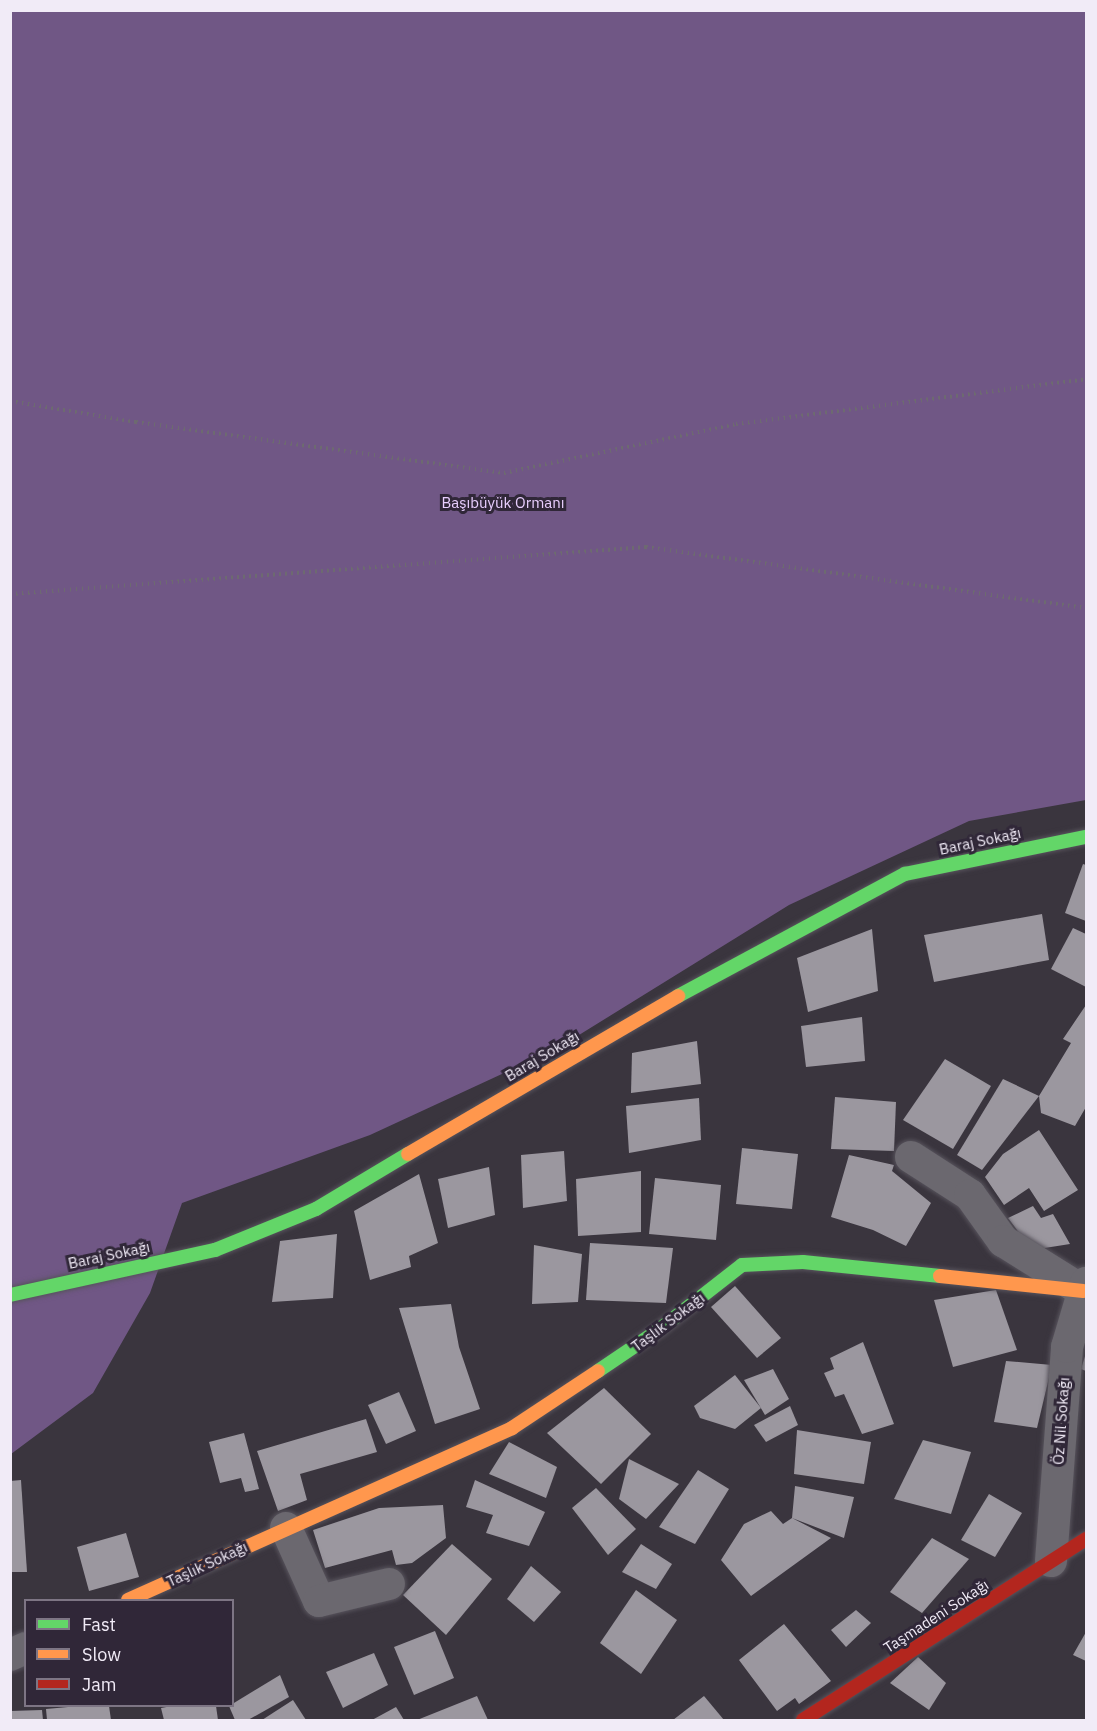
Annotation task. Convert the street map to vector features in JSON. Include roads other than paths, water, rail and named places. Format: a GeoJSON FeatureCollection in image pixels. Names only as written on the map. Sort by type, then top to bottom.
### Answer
{"type":"FeatureCollection","features":[{"type":"Feature","properties":{"kind":"street","name":"Baraj Sokağı"},"geometry":{"type":"LineString","coordinates":[[10,1295],[215,1250],[316,1209],[616,1030],[905,874],[1086,837]]}},
{"type":"Feature","properties":{"kind":"street"},"geometry":{"type":"LineString","coordinates":[[911,1157],[970,1195],[1003,1241],[1085,1287]]}},
{"type":"Feature","properties":{"kind":"street","name":"Taşlık Sokağı"},"geometry":{"type":"LineString","coordinates":[[130,1599],[512,1428],[660,1329],[742,1265],[803,1262],[1085,1287]]}},
{"type":"Feature","properties":{"kind":"street","name":"Öz Nil Sokağı"},"geometry":{"type":"LineString","coordinates":[[1051,1561],[1066,1347],[1085,1287]]}},
{"type":"Feature","properties":{"kind":"street"},"geometry":{"type":"LineString","coordinates":[[286,1528],[319,1601],[389,1584]]}},
{"type":"Feature","properties":{"kind":"street","name":"Taşmadeni Sokağı"},"geometry":{"type":"LineString","coordinates":[[803,1720],[1086,1539]]}},
{"type":"Feature","properties":{"kind":"street"},"geometry":{"type":"LineString","coordinates":[[10,1655],[24,1649]]}},
{"type":"Feature","properties":{"kind":"park label","name":"Başıbüyük Ormanı"},"geometry":{"type":"Point","coordinates":[503,503]}}]}
